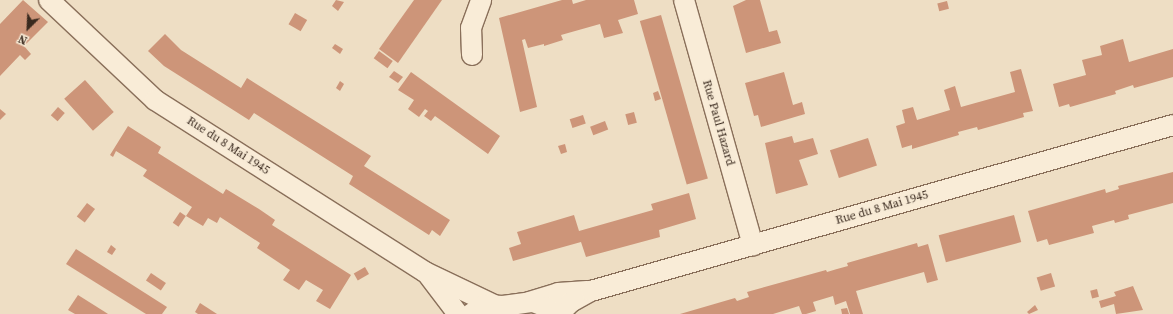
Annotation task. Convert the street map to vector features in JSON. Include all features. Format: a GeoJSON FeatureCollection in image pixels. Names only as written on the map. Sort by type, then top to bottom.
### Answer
{"type":"FeatureCollection","features":[{"type":"Feature","properties":{"kind":"street","name":"Rue du 8 Mai 1945"},"geometry":{"type":"LineString","coordinates":[[49,0],[155,100],[425,272],[496,306]]}},
{"type":"Feature","properties":{"kind":"street"},"geometry":{"type":"LineString","coordinates":[[472,55],[471,28],[481,0]]}},
{"type":"Feature","properties":{"kind":"street","name":"Rue Paul Hazard"},"geometry":{"type":"LineString","coordinates":[[684,0],[753,246]]}},
{"type":"Feature","properties":{"kind":"street","name":"Rue du 8 Mai 1945"},"geometry":{"type":"LineString","coordinates":[[471,314],[484,305],[496,306],[529,302],[558,293],[591,291],[1173,125]]}},
{"type":"Feature","properties":{"kind":"street","name":"Rue du 8 Mai 1945"},"geometry":{"type":"LineString","coordinates":[[425,272],[458,314]]}},
{"type":"Feature","properties":{"kind":"street","name":"Rue du 8 Mai 1945"},"geometry":{"type":"LineString","coordinates":[[559,314],[571,302],[591,291]]}},
{"type":"Feature","properties":{"kind":"street"},"geometry":{"type":"LineString","coordinates":[[529,302],[542,304],[552,314]]}},
{"type":"Feature","properties":{"kind":"building"},"geometry":{"type":"Polygon","coordinates":[[[23,0],[48,22],[24,46],[31,54],[25,60],[20,55],[0,76],[0,24],[23,0]]]}},
{"type":"Feature","properties":{"kind":"building"},"geometry":{"type":"Polygon","coordinates":[[[336,0],[344,2],[338,11],[332,6],[336,0]]]}},
{"type":"Feature","properties":{"kind":"building"},"geometry":{"type":"Polygon","coordinates":[[[414,0],[442,0],[398,63],[379,49],[414,0]]]}},
{"type":"Feature","properties":{"kind":"building"},"geometry":{"type":"Polygon","coordinates":[[[562,0],[572,0],[573,4],[586,0],[634,0],[638,14],[618,20],[623,33],[604,38],[600,24],[561,35],[563,40],[544,46],[544,44],[528,48],[525,39],[522,40],[537,107],[520,112],[499,18],[562,0]]]}},
{"type":"Feature","properties":{"kind":"building"},"geometry":{"type":"Polygon","coordinates":[[[746,0],[760,0],[769,32],[777,30],[781,43],[746,53],[733,6],[746,0]]]}},
{"type":"Feature","properties":{"kind":"building"},"geometry":{"type":"Polygon","coordinates":[[[947,1],[949,9],[939,11],[937,3],[947,1]]]}},
{"type":"Feature","properties":{"kind":"building"},"geometry":{"type":"Polygon","coordinates":[[[295,13],[307,20],[301,31],[288,24],[295,13]]]}},
{"type":"Feature","properties":{"kind":"building"},"geometry":{"type":"Polygon","coordinates":[[[661,15],[708,178],[687,184],[640,21],[661,15]]]}},
{"type":"Feature","properties":{"kind":"building"},"geometry":{"type":"Polygon","coordinates":[[[165,34],[181,50],[241,88],[247,78],[371,156],[364,166],[450,220],[440,236],[432,230],[429,235],[349,184],[353,176],[254,113],[249,120],[164,66],[148,51],[165,34]]]}},
{"type":"Feature","properties":{"kind":"building"},"geometry":{"type":"Polygon","coordinates":[[[1123,39],[1129,62],[1173,49],[1173,77],[1134,88],[1133,85],[1115,91],[1116,94],[1070,107],[1069,104],[1059,107],[1053,84],[1086,75],[1082,60],[1102,55],[1100,46],[1123,39]]]}},
{"type":"Feature","properties":{"kind":"building"},"geometry":{"type":"Polygon","coordinates":[[[335,44],[343,49],[340,54],[332,48],[335,44]]]}},
{"type":"Feature","properties":{"kind":"building"},"geometry":{"type":"Polygon","coordinates":[[[379,51],[393,61],[387,68],[374,58],[379,51]]]}},
{"type":"Feature","properties":{"kind":"building"},"geometry":{"type":"Polygon","coordinates":[[[1021,69],[1033,111],[1023,113],[1024,117],[978,130],[977,127],[958,132],[959,135],[912,149],[912,145],[902,148],[896,126],[905,123],[902,110],[913,107],[917,120],[950,110],[944,90],[955,86],[961,107],[1015,92],[1010,72],[1021,69]]]}},
{"type":"Feature","properties":{"kind":"building"},"geometry":{"type":"Polygon","coordinates":[[[394,71],[403,77],[398,83],[389,77],[394,71]]]}},
{"type":"Feature","properties":{"kind":"building"},"geometry":{"type":"Polygon","coordinates":[[[411,72],[500,136],[488,154],[435,116],[431,121],[424,116],[428,111],[425,109],[419,117],[408,109],[414,100],[398,90],[411,72]]]}},
{"type":"Feature","properties":{"kind":"building"},"geometry":{"type":"Polygon","coordinates":[[[784,72],[793,105],[802,102],[805,114],[761,127],[758,115],[754,116],[745,83],[784,72]]]}},
{"type":"Feature","properties":{"kind":"building"},"geometry":{"type":"Polygon","coordinates":[[[85,80],[114,112],[93,131],[64,99],[85,80]]]}},
{"type":"Feature","properties":{"kind":"building"},"geometry":{"type":"Polygon","coordinates":[[[340,81],[344,84],[340,91],[336,88],[340,81]]]}},
{"type":"Feature","properties":{"kind":"building"},"geometry":{"type":"Polygon","coordinates":[[[658,91],[661,99],[655,101],[653,93],[658,91]]]}},
{"type":"Feature","properties":{"kind":"building"},"geometry":{"type":"Polygon","coordinates":[[[58,107],[65,113],[58,121],[51,115],[58,107]]]}},
{"type":"Feature","properties":{"kind":"building"},"geometry":{"type":"Polygon","coordinates":[[[0,109],[6,114],[0,120],[0,109]]]}},
{"type":"Feature","properties":{"kind":"building"},"geometry":{"type":"Polygon","coordinates":[[[634,112],[637,123],[628,125],[625,114],[634,112]]]}},
{"type":"Feature","properties":{"kind":"building"},"geometry":{"type":"Polygon","coordinates":[[[583,115],[586,124],[572,128],[570,119],[583,115]]]}},
{"type":"Feature","properties":{"kind":"building"},"geometry":{"type":"Polygon","coordinates":[[[605,121],[608,129],[593,135],[590,127],[605,121]]]}},
{"type":"Feature","properties":{"kind":"building"},"geometry":{"type":"Polygon","coordinates":[[[128,126],[161,147],[158,153],[223,194],[226,189],[259,209],[275,220],[272,225],[351,275],[330,309],[316,301],[323,290],[306,280],[299,290],[283,280],[290,270],[257,248],[260,243],[220,217],[217,223],[208,218],[203,226],[186,216],[192,207],[143,176],[147,170],[116,151],[113,157],[110,155],[128,126]]]}},
{"type":"Feature","properties":{"kind":"building"},"geometry":{"type":"Polygon","coordinates":[[[792,136],[794,143],[813,138],[818,154],[799,160],[808,185],[776,194],[765,143],[792,136]]]}},
{"type":"Feature","properties":{"kind":"building"},"geometry":{"type":"Polygon","coordinates":[[[868,138],[877,166],[839,178],[830,150],[868,138]]]}},
{"type":"Feature","properties":{"kind":"building"},"geometry":{"type":"Polygon","coordinates":[[[565,144],[567,152],[561,154],[558,146],[565,144]]]}},
{"type":"Feature","properties":{"kind":"building"},"geometry":{"type":"Polygon","coordinates":[[[1173,172],[1173,203],[1128,215],[1129,219],[1115,223],[1114,220],[1092,226],[1094,233],[1049,245],[1047,239],[1037,242],[1028,211],[1105,189],[1106,193],[1119,189],[1118,186],[1173,172]]]}},
{"type":"Feature","properties":{"kind":"building"},"geometry":{"type":"Polygon","coordinates":[[[689,193],[696,219],[659,230],[660,237],[586,257],[581,242],[513,261],[509,248],[521,244],[517,232],[574,215],[579,231],[653,210],[651,204],[689,193]]]}},
{"type":"Feature","properties":{"kind":"building"},"geometry":{"type":"Polygon","coordinates":[[[87,203],[95,209],[85,223],[77,217],[87,203]]]}},
{"type":"Feature","properties":{"kind":"building"},"geometry":{"type":"Polygon","coordinates":[[[180,212],[186,216],[179,227],[173,223],[180,212]]]}},
{"type":"Feature","properties":{"kind":"building"},"geometry":{"type":"Polygon","coordinates":[[[1014,215],[1021,242],[946,262],[939,235],[1014,215]]]}},
{"type":"Feature","properties":{"kind":"building"},"geometry":{"type":"Polygon","coordinates":[[[917,243],[918,247],[928,244],[938,280],[927,283],[924,272],[856,291],[863,314],[850,314],[846,301],[835,305],[833,296],[813,302],[816,311],[806,314],[802,314],[799,306],[773,314],[680,314],[735,298],[737,301],[749,297],[747,292],[826,270],[827,272],[848,266],[847,263],[917,243]]]}},
{"type":"Feature","properties":{"kind":"building"},"geometry":{"type":"Polygon","coordinates":[[[111,245],[116,249],[112,255],[107,252],[111,245]]]}},
{"type":"Feature","properties":{"kind":"building"},"geometry":{"type":"Polygon","coordinates":[[[76,249],[167,307],[162,314],[146,314],[66,264],[76,249]]]}},
{"type":"Feature","properties":{"kind":"building"},"geometry":{"type":"Polygon","coordinates":[[[365,267],[369,274],[358,280],[354,274],[365,267]]]}},
{"type":"Feature","properties":{"kind":"building"},"geometry":{"type":"Polygon","coordinates":[[[151,273],[166,283],[161,291],[146,280],[151,273]]]}},
{"type":"Feature","properties":{"kind":"building"},"geometry":{"type":"Polygon","coordinates":[[[1051,273],[1055,286],[1041,291],[1037,277],[1051,273]]]}},
{"type":"Feature","properties":{"kind":"building"},"geometry":{"type":"Polygon","coordinates":[[[1133,286],[1143,310],[1116,314],[1114,304],[1101,308],[1099,301],[1116,296],[1114,292],[1133,286]]]}},
{"type":"Feature","properties":{"kind":"building"},"geometry":{"type":"Polygon","coordinates":[[[1097,289],[1099,297],[1092,298],[1090,291],[1097,289]]]}},
{"type":"Feature","properties":{"kind":"building"},"geometry":{"type":"Polygon","coordinates":[[[78,295],[108,314],[75,314],[68,310],[78,295]]]}},
{"type":"Feature","properties":{"kind":"building"},"geometry":{"type":"Polygon","coordinates":[[[200,303],[217,314],[198,314],[195,312],[200,303]]]}},
{"type":"Feature","properties":{"kind":"building"},"geometry":{"type":"Polygon","coordinates":[[[1035,305],[1038,310],[1029,314],[1027,312],[1035,305]]]}},
{"type":"Feature","properties":{"kind":"building"},"geometry":{"type":"Polygon","coordinates":[[[847,308],[849,314],[842,314],[841,309],[847,308]]]}}]}
